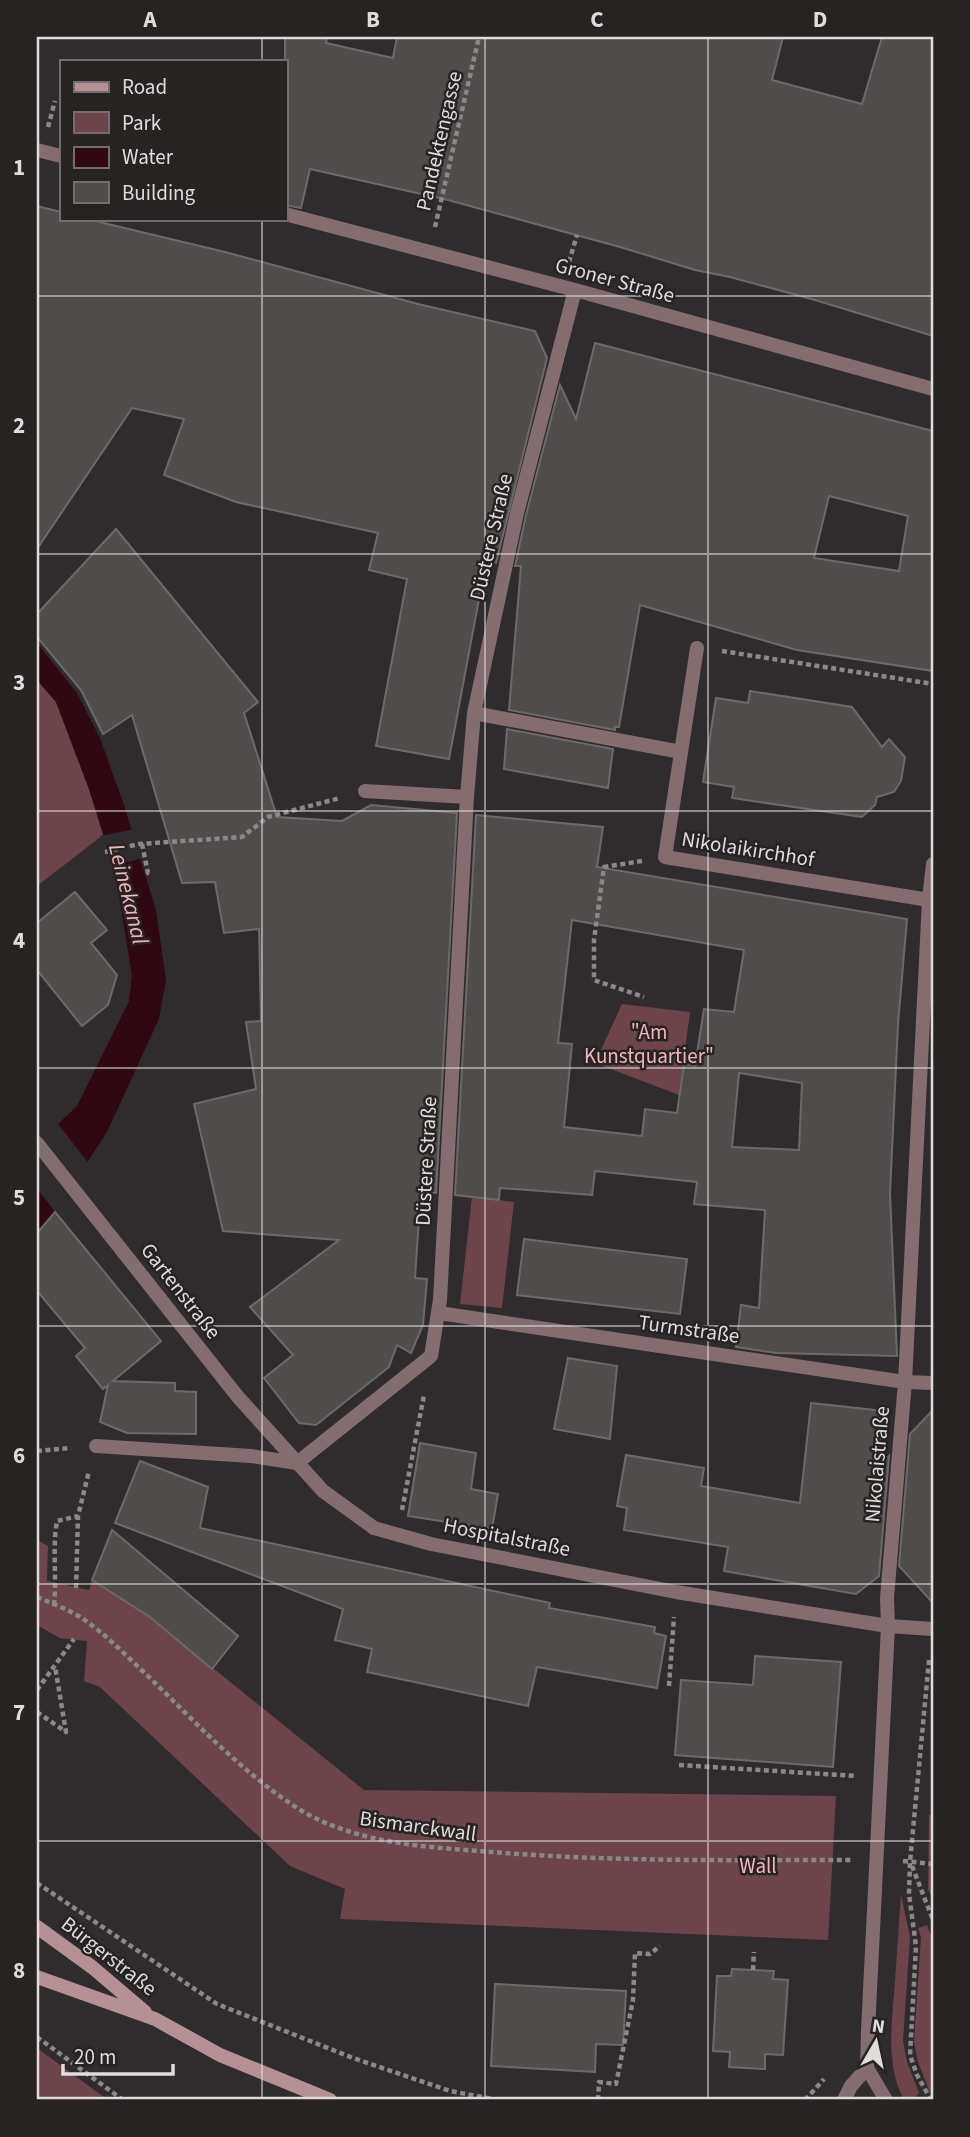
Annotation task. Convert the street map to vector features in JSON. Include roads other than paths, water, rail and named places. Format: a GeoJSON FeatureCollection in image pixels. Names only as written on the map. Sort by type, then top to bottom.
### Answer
{"type":"FeatureCollection","features":[{"type":"Feature","properties":{"kind":"main road","name":"Bürgerstraße"},"geometry":{"type":"LineString","coordinates":[[37,1927],[92,1967],[155,2019]]}},
{"type":"Feature","properties":{"kind":"main road","name":"Bürgerstraße"},"geometry":{"type":"LineString","coordinates":[[37,1977],[155,2019],[220,2055],[330,2100]]}},
{"type":"Feature","properties":{"kind":"street"},"geometry":{"type":"LineString","coordinates":[[37,150],[60,156]]}},
{"type":"Feature","properties":{"kind":"street","name":"Groner Straße"},"geometry":{"type":"LineString","coordinates":[[287,215],[933,388]]}},
{"type":"Feature","properties":{"kind":"street","name":"Düstere Straße"},"geometry":{"type":"LineString","coordinates":[[297,1463],[431,1356],[439,1313],[474,713],[517,513],[575,290]]}},
{"type":"Feature","properties":{"kind":"street","name":"Nikolaikirchhof"},"geometry":{"type":"LineString","coordinates":[[697,648],[665,857],[929,900]]}},
{"type":"Feature","properties":{"kind":"street"},"geometry":{"type":"LineString","coordinates":[[474,713],[681,752]]}},
{"type":"Feature","properties":{"kind":"street"},"geometry":{"type":"LineString","coordinates":[[365,791],[467,797]]}},
{"type":"Feature","properties":{"kind":"street","name":"Nikolaistraße"},"geometry":{"type":"LineString","coordinates":[[867,2068],[888,1626],[887,1598],[905,1381],[933,864]]}},
{"type":"Feature","properties":{"kind":"street","name":"Gartenstraße"},"geometry":{"type":"LineString","coordinates":[[37,1143],[238,1397],[297,1463]]}},
{"type":"Feature","properties":{"kind":"street","name":"Turmstraße"},"geometry":{"type":"LineString","coordinates":[[439,1313],[933,1383]]}},
{"type":"Feature","properties":{"kind":"street"},"geometry":{"type":"LineString","coordinates":[[96,1446],[251,1457],[297,1463]]}},
{"type":"Feature","properties":{"kind":"street","name":"Hospitalstraße"},"geometry":{"type":"LineString","coordinates":[[297,1463],[323,1492],[347,1510],[374,1528],[398,1536],[676,1592],[888,1626],[933,1629]]}},
{"type":"Feature","properties":{"kind":"street"},"geometry":{"type":"LineString","coordinates":[[844,2100],[851,2086],[867,2068],[886,2100]]}},
{"type":"Feature","properties":{"kind":"water","name":"Leinekanal"},"geometry":{"type":"Polygon","coordinates":[[[37,643],[77,693],[100,738],[156,910],[166,980],[159,1019],[107,1132],[55,1212],[37,1233],[37,1151],[58,1124],[77,1106],[129,1001],[132,975],[115,872],[89,789],[56,702],[37,680],[37,643]]]}},
{"type":"Feature","properties":{"kind":"park label","name":"\"Am Kunstquartier\""},"geometry":{"type":"Point","coordinates":[649,1044]}},
{"type":"Feature","properties":{"kind":"park label","name":"Wall"},"geometry":{"type":"Point","coordinates":[758,1866]}}]}
